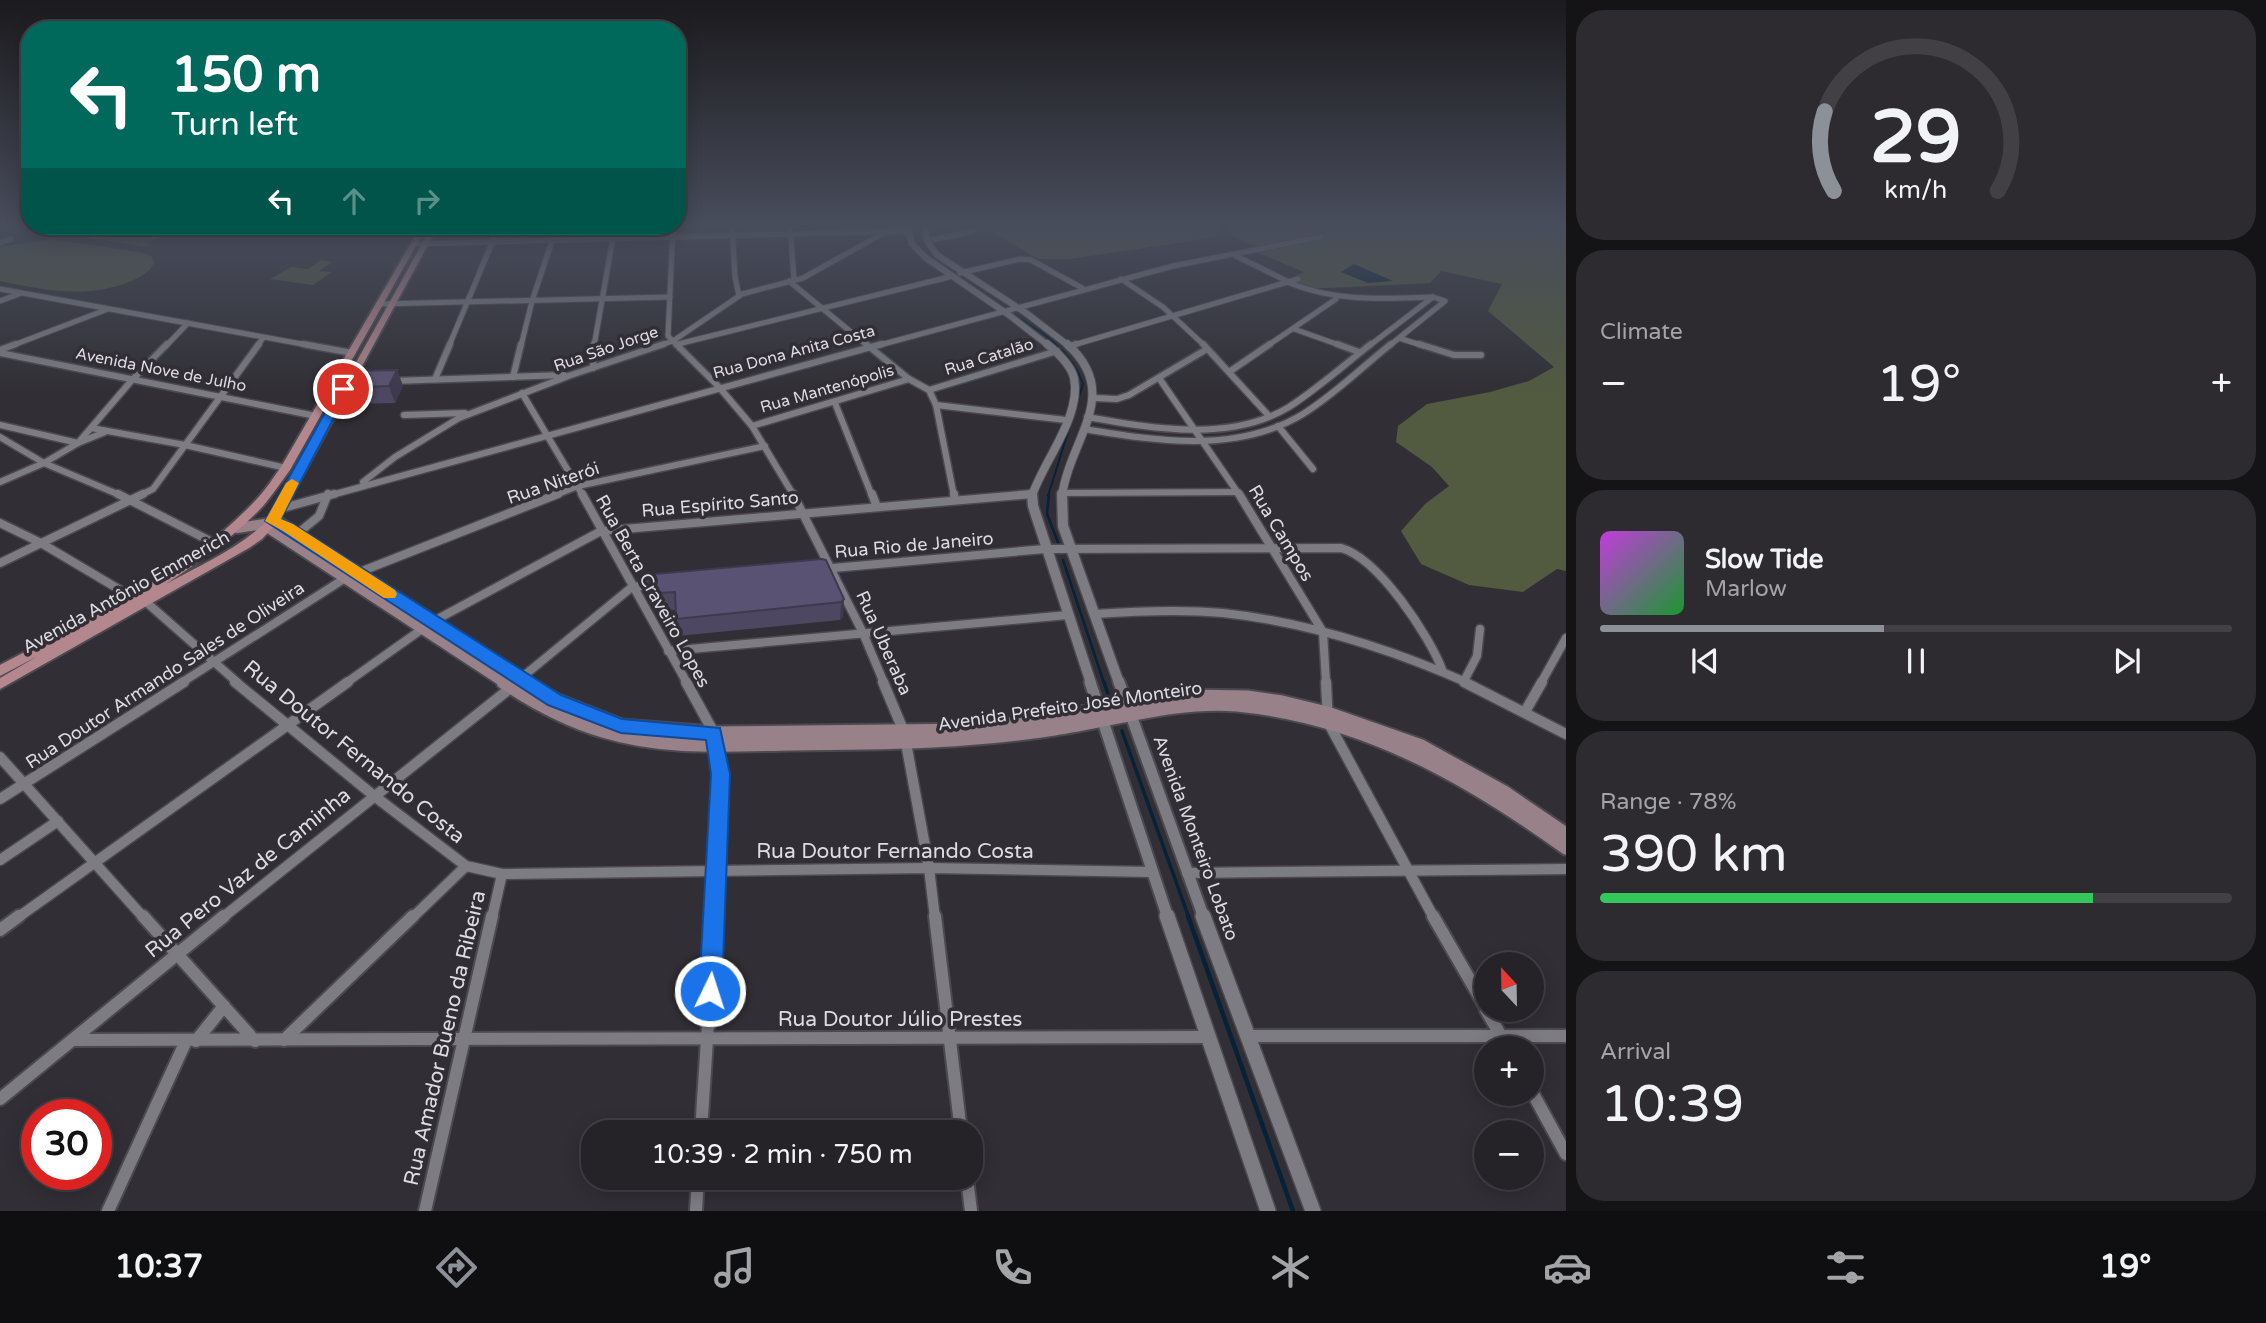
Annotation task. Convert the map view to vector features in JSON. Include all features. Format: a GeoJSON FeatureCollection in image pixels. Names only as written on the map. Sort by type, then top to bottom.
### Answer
{"type":"FeatureCollection","features":[{"type":"Feature","properties":{"kind":"main road","name":"Avenida Antônio Emmerich"},"geometry":{"type":"LineString","coordinates":[[0,684],[139,599],[237,528],[270,494],[391,282]]}},
{"type":"Feature","properties":{"kind":"main road"},"geometry":{"type":"LineString","coordinates":[[274,526],[279,509],[403,282]]}},
{"type":"Feature","properties":{"kind":"main road"},"geometry":{"type":"LineString","coordinates":[[270,494],[274,526]]}},
{"type":"Feature","properties":{"kind":"main road"},"geometry":{"type":"LineString","coordinates":[[237,528],[274,526]]}},
{"type":"Feature","properties":{"kind":"main road","name":"Avenida Antônio Emmerich"},"geometry":{"type":"LineString","coordinates":[[0,671],[274,526]]}},
{"type":"Feature","properties":{"kind":"main road","name":"Avenida Prefeito José Monteiro"},"geometry":{"type":"LineString","coordinates":[[274,526],[428,625],[511,687],[562,714],[618,736],[967,740],[1126,710],[1188,705],[1233,705],[1369,726],[1441,757],[1504,792],[1566,834]]}},
{"type":"Feature","properties":{"kind":"main road","name":"Avenida Prefeito José Monteiro"},"geometry":{"type":"LineString","coordinates":[[274,526],[352,575]]}},
{"type":"Feature","properties":{"kind":"main road","name":"Avenida Prefeito José Monteiro"},"geometry":{"type":"LineString","coordinates":[[428,625],[555,700],[621,726],[716,739]]}},
{"type":"Feature","properties":{"kind":"main road","name":"Avenida Prefeito José Monteiro"},"geometry":{"type":"LineString","coordinates":[[1328,718],[1438,764],[1485,790],[1566,848]]}},
{"type":"Feature","properties":{"kind":"street"},"geometry":{"type":"LineString","coordinates":[[435,379],[475,282]]}},
{"type":"Feature","properties":{"kind":"street"},"geometry":{"type":"LineString","coordinates":[[513,377],[539,282]]}},
{"type":"Feature","properties":{"kind":"street"},"geometry":{"type":"LineString","coordinates":[[593,368],[593,351],[606,282]]}},
{"type":"Feature","properties":{"kind":"street"},"geometry":{"type":"LineString","coordinates":[[671,282],[667,333],[676,343],[928,282]]}},
{"type":"Feature","properties":{"kind":"street"},"geometry":{"type":"LineString","coordinates":[[736,282],[739,296]]}},
{"type":"Feature","properties":{"kind":"street","name":"Rua São Jorge"},"geometry":{"type":"LineString","coordinates":[[361,485],[395,457],[471,412],[571,375],[676,343],[739,296],[790,282]]}},
{"type":"Feature","properties":{"kind":"street"},"geometry":{"type":"LineString","coordinates":[[793,282],[909,379],[929,390],[936,405],[955,500]]}},
{"type":"Feature","properties":{"kind":"street"},"geometry":{"type":"LineString","coordinates":[[958,282],[1057,351],[1072,370],[1073,393],[1066,420],[1032,494],[1033,506],[1104,715],[1152,872],[1268,1211]]}},
{"type":"Feature","properties":{"kind":"street"},"geometry":{"type":"LineString","coordinates":[[973,282],[1070,346],[1090,372],[1094,398],[1117,399],[1129,396],[1207,349]]}},
{"type":"Feature","properties":{"kind":"street"},"geometry":{"type":"LineString","coordinates":[[1072,282],[1084,289]]}},
{"type":"Feature","properties":{"kind":"street","name":"Rua Dona Anita Costa"},"geometry":{"type":"LineString","coordinates":[[279,509],[1112,282]]}},
{"type":"Feature","properties":{"kind":"street"},"geometry":{"type":"LineString","coordinates":[[1125,282],[1177,317],[1269,416]]}},
{"type":"Feature","properties":{"kind":"street"},"geometry":{"type":"LineString","coordinates":[[1070,346],[1177,317],[1288,282],[1336,299],[1433,297],[1445,301],[1304,413],[1278,426],[1244,436],[1204,441],[1155,440],[1084,429]]}},
{"type":"Feature","properties":{"kind":"street"},"geometry":{"type":"LineString","coordinates":[[0,289],[352,353]]}},
{"type":"Feature","properties":{"kind":"street"},"geometry":{"type":"LineString","coordinates":[[0,301],[22,293]]}},
{"type":"Feature","properties":{"kind":"street"},"geometry":{"type":"LineString","coordinates":[[379,304],[670,297]]}},
{"type":"Feature","properties":{"kind":"street"},"geometry":{"type":"LineString","coordinates":[[1087,417],[1126,424],[1196,429],[1221,428],[1269,416],[1288,407],[1433,297]]}},
{"type":"Feature","properties":{"kind":"street"},"geometry":{"type":"LineString","coordinates":[[1398,298],[1409,302],[1416,309]]}},
{"type":"Feature","properties":{"kind":"street"},"geometry":{"type":"LineString","coordinates":[[1229,372],[1336,299]]}},
{"type":"Feature","properties":{"kind":"street"},"geometry":{"type":"LineString","coordinates":[[0,353],[111,308]]}},
{"type":"Feature","properties":{"kind":"street"},"geometry":{"type":"LineString","coordinates":[[78,443],[132,380],[188,323]]}},
{"type":"Feature","properties":{"kind":"street"},"geometry":{"type":"LineString","coordinates":[[1294,329],[1359,352]]}},
{"type":"Feature","properties":{"kind":"street"},"geometry":{"type":"LineString","coordinates":[[0,563],[153,489],[263,338]]}},
{"type":"Feature","properties":{"kind":"street"},"geometry":{"type":"LineString","coordinates":[[1399,338],[1444,353],[1481,355]]}},
{"type":"Feature","properties":{"kind":"street","name":"Rua Uberaba"},"geometry":{"type":"LineString","coordinates":[[676,343],[719,387],[765,446],[804,513],[863,633],[906,738],[929,868],[959,1120]]}},
{"type":"Feature","properties":{"kind":"street","name":"Rua Catalão"},"geometry":{"type":"LineString","coordinates":[[929,390],[1057,351]]}},
{"type":"Feature","properties":{"kind":"street","name":"Avenida Nove de Julho"},"geometry":{"type":"LineString","coordinates":[[0,353],[316,416]]}},
{"type":"Feature","properties":{"kind":"street"},"geometry":{"type":"LineString","coordinates":[[385,381],[571,375]]}},
{"type":"Feature","properties":{"kind":"street","name":"Rua Campos"},"geometry":{"type":"LineString","coordinates":[[1160,378],[1238,492],[1323,632],[1328,718]]}},
{"type":"Feature","properties":{"kind":"street","name":"Rua Mantenópolis"},"geometry":{"type":"LineString","coordinates":[[752,426],[909,379]]}},
{"type":"Feature","properties":{"kind":"street"},"geometry":{"type":"LineString","coordinates":[[347,382],[360,382]]}},
{"type":"Feature","properties":{"kind":"street","name":"Rua Berta Craveiro Lopes"},"geometry":{"type":"LineString","coordinates":[[522,393],[578,486],[716,739]]}},
{"type":"Feature","properties":{"kind":"street","name":"Avenida Monteiro Lobato"},"geometry":{"type":"LineString","coordinates":[[1094,398],[1062,493],[1060,514],[1068,549],[1095,614],[1126,710],[1313,1211]]}},
{"type":"Feature","properties":{"kind":"street"},"geometry":{"type":"LineString","coordinates":[[835,403],[877,507]]}},
{"type":"Feature","properties":{"kind":"street"},"geometry":{"type":"LineString","coordinates":[[936,405],[1066,420]]}},
{"type":"Feature","properties":{"kind":"street"},"geometry":{"type":"LineString","coordinates":[[404,415],[471,412]]}},
{"type":"Feature","properties":{"kind":"street"},"geometry":{"type":"LineString","coordinates":[[0,425],[78,443]]}},
{"type":"Feature","properties":{"kind":"street"},"geometry":{"type":"LineString","coordinates":[[1278,426],[1313,469]]}},
{"type":"Feature","properties":{"kind":"street"},"geometry":{"type":"LineString","coordinates":[[91,428],[185,445],[286,468]]}},
{"type":"Feature","properties":{"kind":"street"},"geometry":{"type":"LineString","coordinates":[[0,482],[107,431]]}},
{"type":"Feature","properties":{"kind":"street"},"geometry":{"type":"LineString","coordinates":[[0,437],[44,463],[132,500],[216,544]]}},
{"type":"Feature","properties":{"kind":"street","name":"Rua Niterói"},"geometry":{"type":"LineString","coordinates":[[352,575],[578,486],[765,446]]}},
{"type":"Feature","properties":{"kind":"street"},"geometry":{"type":"LineString","coordinates":[[1062,493],[1238,492]]}},
{"type":"Feature","properties":{"kind":"street"},"geometry":{"type":"LineString","coordinates":[[274,526],[316,520],[328,494]]}},
{"type":"Feature","properties":{"kind":"street","name":"Rua Espírito Santo"},"geometry":{"type":"LineString","coordinates":[[0,930],[428,625],[601,531],[1032,494]]}},
{"type":"Feature","properties":{"kind":"street","name":"Rua Doutor Fernando Costa"},"geometry":{"type":"LineString","coordinates":[[0,523],[41,543],[139,599],[373,794],[466,866],[502,874],[929,868],[1152,872]]}},
{"type":"Feature","properties":{"kind":"street","name":"Rua Rio de Janeiro"},"geometry":{"type":"LineString","coordinates":[[817,569],[1048,549],[1342,548],[1366,561],[1431,645],[1441,661],[1443,671]]}},
{"type":"Feature","properties":{"kind":"street","name":"Rua Doutor Armando Sales de Oliveira"},"geometry":{"type":"LineString","coordinates":[[0,799],[352,575]]}},
{"type":"Feature","properties":{"kind":"street"},"geometry":{"type":"LineString","coordinates":[[521,678],[632,587],[671,583]]}},
{"type":"Feature","properties":{"kind":"street"},"geometry":{"type":"LineString","coordinates":[[1095,614],[1142,611],[1236,615],[1323,632],[1443,671],[1526,710],[1566,734]]}},
{"type":"Feature","properties":{"kind":"street"},"geometry":{"type":"LineString","coordinates":[[668,651],[1068,615]]}},
{"type":"Feature","properties":{"kind":"street"},"geometry":{"type":"LineString","coordinates":[[1464,681],[1477,662],[1481,643],[1480,629]]}},
{"type":"Feature","properties":{"kind":"street"},"geometry":{"type":"LineString","coordinates":[[1526,710],[1566,638]]}},
{"type":"Feature","properties":{"kind":"street","name":"Rua Pero Vaz de Caminha"},"geometry":{"type":"LineString","coordinates":[[0,1099],[373,794],[521,678]]}},
{"type":"Feature","properties":{"kind":"street"},"geometry":{"type":"LineString","coordinates":[[1328,718],[1406,870],[1474,988]]}},
{"type":"Feature","properties":{"kind":"street"},"geometry":{"type":"LineString","coordinates":[[702,1120],[718,870],[720,774],[716,739]]}},
{"type":"Feature","properties":{"kind":"street"},"geometry":{"type":"LineString","coordinates":[[0,757],[255,1041]]}},
{"type":"Feature","properties":{"kind":"street"},"geometry":{"type":"LineString","coordinates":[[0,860],[58,821]]}},
{"type":"Feature","properties":{"kind":"street"},"geometry":{"type":"LineString","coordinates":[[284,1040],[466,866]]}},
{"type":"Feature","properties":{"kind":"street"},"geometry":{"type":"LineString","coordinates":[[1187,873],[1566,869]]}},
{"type":"Feature","properties":{"kind":"street","name":"Rua Amador Bueno da Ribeira"},"geometry":{"type":"LineString","coordinates":[[425,1211],[502,874]]}},
{"type":"Feature","properties":{"kind":"street"},"geometry":{"type":"LineString","coordinates":[[108,1211],[191,1041],[224,1006]]}},
{"type":"Feature","properties":{"kind":"street"},"geometry":{"type":"LineString","coordinates":[[1494,1022],[1502,1036]]}},
{"type":"Feature","properties":{"kind":"street"},"geometry":{"type":"LineString","coordinates":[[1246,1036],[1474,1036]]}},
{"type":"Feature","properties":{"kind":"street"},"geometry":{"type":"LineString","coordinates":[[1544,1036],[1566,1036]]}},
{"type":"Feature","properties":{"kind":"street","name":"Rua Doutor Júlio Prestes"},"geometry":{"type":"LineString","coordinates":[[73,1040],[1208,1037]]}},
{"type":"Feature","properties":{"kind":"street"},"geometry":{"type":"LineString","coordinates":[[1540,1106],[1566,1154]]}},
{"type":"Feature","properties":{"kind":"street"},"geometry":{"type":"LineString","coordinates":[[696,1211],[697,1190]]}},
{"type":"Feature","properties":{"kind":"street"},"geometry":{"type":"LineString","coordinates":[[968,1190],[971,1211]]}},
{"type":"Feature","properties":{"kind":"green space"},"geometry":{"type":"Polygon","coordinates":[[[3,282],[130,282],[80,292],[49,290],[3,282]]]}},
{"type":"Feature","properties":{"kind":"green space"},"geometry":{"type":"Polygon","coordinates":[[[288,282],[318,282],[313,285],[288,282]]]}},
{"type":"Feature","properties":{"kind":"green space"},"geometry":{"type":"Polygon","coordinates":[[[1299,282],[1431,282],[1306,289],[1295,283],[1299,282]]]}},
{"type":"Feature","properties":{"kind":"green space"},"geometry":{"type":"Polygon","coordinates":[[[1490,282],[1566,282],[1566,571],[1557,569],[1523,592],[1469,585],[1421,564],[1401,531],[1425,504],[1449,486],[1432,467],[1396,442],[1398,426],[1427,404],[1490,392],[1529,381],[1554,367],[1488,311],[1502,284],[1490,282]]]}},
{"type":"Feature","properties":{"kind":"building"},"geometry":{"type":"Polygon","coordinates":[[[397,370],[389,386],[344,388],[354,371],[397,370]]]}},
{"type":"Feature","properties":{"kind":"building"},"geometry":{"type":"Polygon","coordinates":[[[826,560],[844,599],[841,602],[676,619],[675,592],[658,593],[644,575],[826,560]]]}},
{"type":"Feature","properties":{"kind":"waterway"},"geometry":{"type":"LineString","coordinates":[[1014,315],[1046,336],[1064,352],[1083,384],[1048,496]]}},
{"type":"Feature","properties":{"kind":"waterway"},"geometry":{"type":"LineString","coordinates":[[1049,494],[1047,514],[1059,545]]}},
{"type":"Feature","properties":{"kind":"waterway"},"geometry":{"type":"LineString","coordinates":[[1063,560],[1104,683]]}},
{"type":"Feature","properties":{"kind":"waterway"},"geometry":{"type":"LineString","coordinates":[[1104,682],[1110,700]]}},
{"type":"Feature","properties":{"kind":"waterway"},"geometry":{"type":"LineString","coordinates":[[1122,731],[1189,918]]}},
{"type":"Feature","properties":{"kind":"waterway"},"geometry":{"type":"LineString","coordinates":[[1188,916],[1293,1211]]}},
{"type":"Feature","properties":{"kind":"slow traffic"},"geometry":{"type":"LineString","coordinates":[[292,483],[272,521],[288,527],[390,594]]}},
{"type":"Feature","properties":{"kind":"route"},"geometry":{"type":"LineString","coordinates":[[343,389],[272,521],[288,527],[555,700],[621,726],[682,733],[714,733],[720,774],[718,870],[710,991]]}}]}
